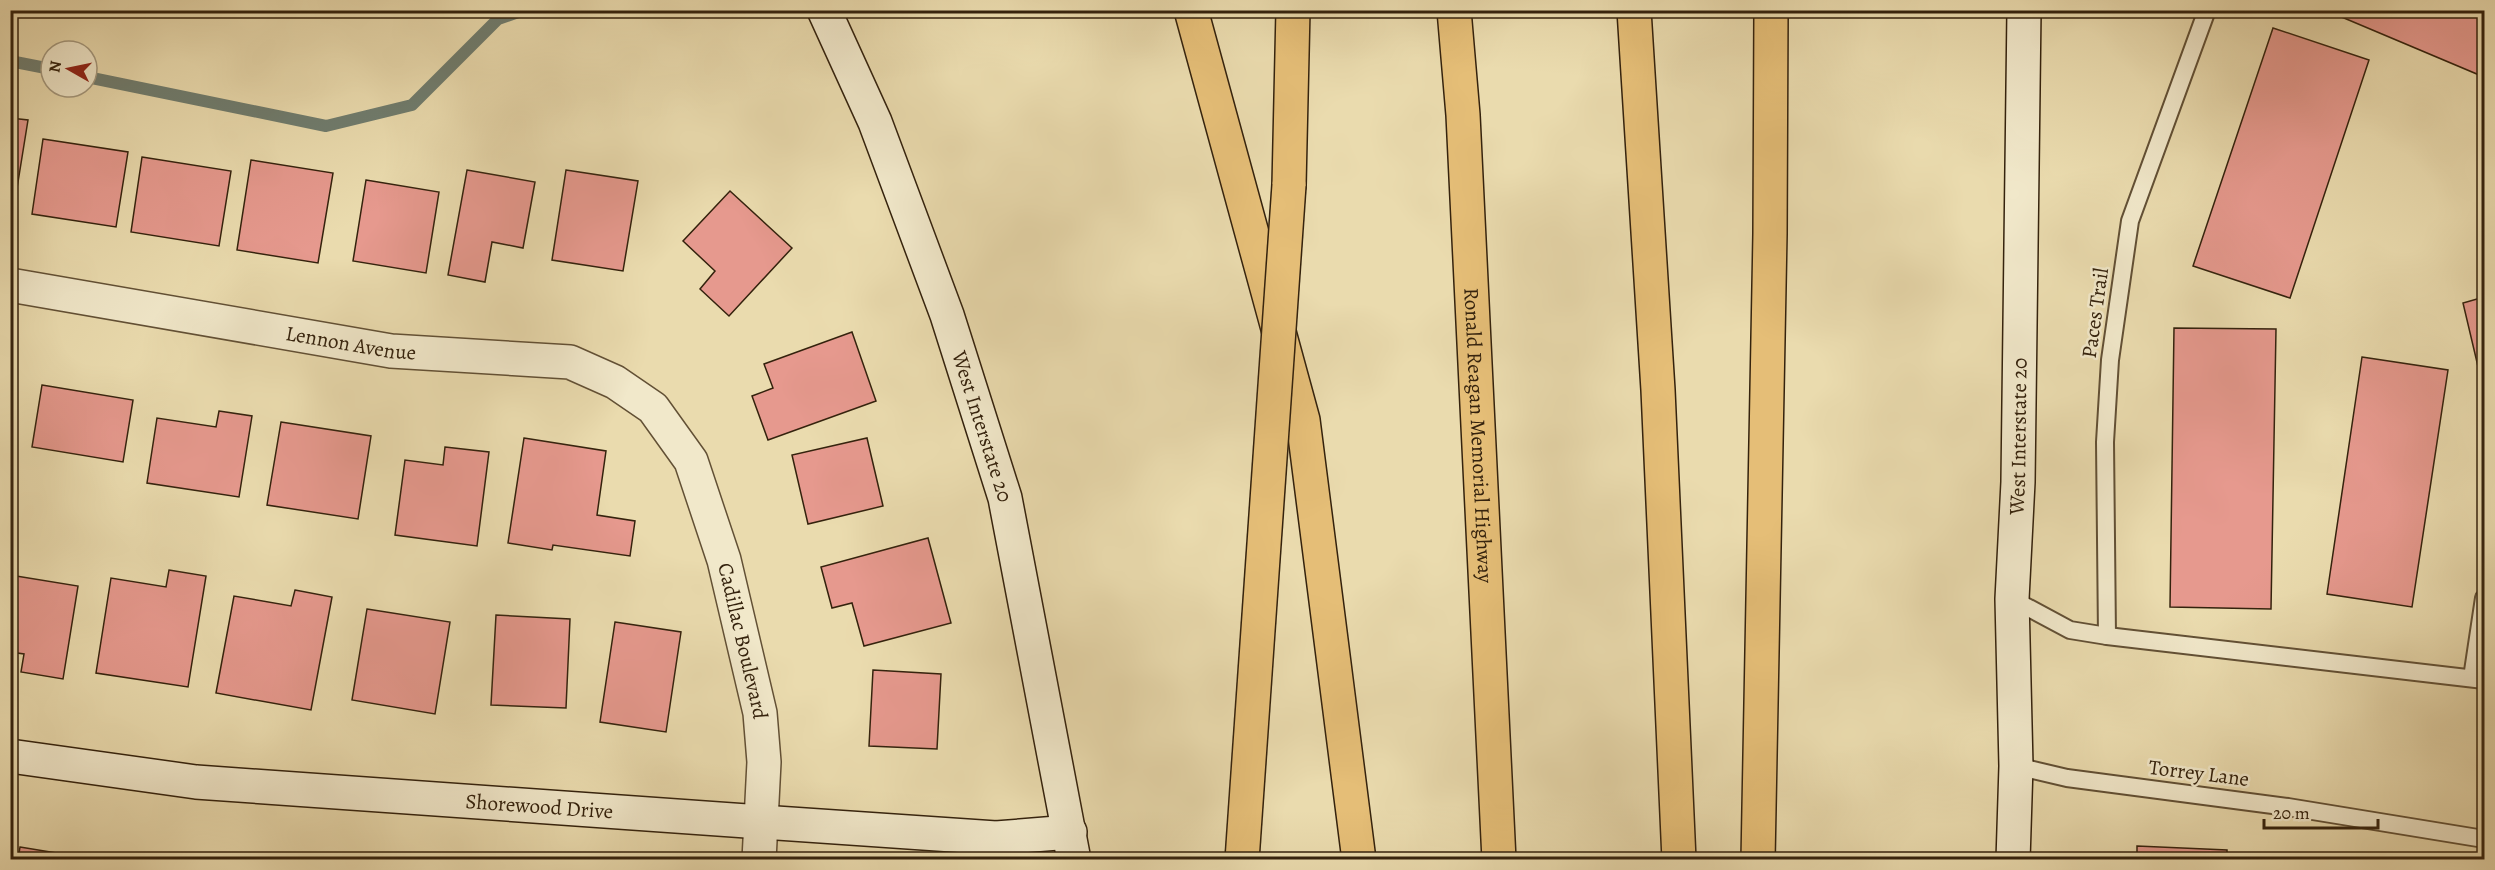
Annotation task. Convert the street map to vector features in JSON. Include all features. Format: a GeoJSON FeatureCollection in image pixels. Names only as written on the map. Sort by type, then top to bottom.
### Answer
{"type":"FeatureCollection","features":[{"type":"Feature","properties":{"kind":"highway"},"geometry":{"type":"LineString","coordinates":[[1191,10],[1304,420],[1359,860]]}},
{"type":"Feature","properties":{"kind":"highway"},"geometry":{"type":"LineString","coordinates":[[1242,860],[1289,185],[1293,10]]}},
{"type":"Feature","properties":{"kind":"highway","name":"Ronald Reagan Memorial Highway"},"geometry":{"type":"LineString","coordinates":[[1454,10],[1466,174],[1499,860]]}},
{"type":"Feature","properties":{"kind":"highway"},"geometry":{"type":"LineString","coordinates":[[1634,10],[1658,390],[1679,860]]}},
{"type":"Feature","properties":{"kind":"highway"},"geometry":{"type":"LineString","coordinates":[[1758,860],[1770,234],[1771,10]]}},
{"type":"Feature","properties":{"kind":"street","name":"West Interstate 20"},"geometry":{"type":"LineString","coordinates":[[824,10],[875,122],[946,315],[1005,498],[1072,846]]}},
{"type":"Feature","properties":{"kind":"street","name":"West Interstate 20"},"geometry":{"type":"LineString","coordinates":[[2013,860],[2016,766],[2012,599],[2018,482],[2024,10]]}},
{"type":"Feature","properties":{"kind":"street","name":"Lennon Avenue"},"geometry":{"type":"LineString","coordinates":[[10,285],[391,351],[570,362],[615,382],[653,408],[672,432]]}},
{"type":"Feature","properties":{"kind":"street","name":"Cadillac Boulevard"},"geometry":{"type":"LineString","coordinates":[[672,432],[691,461],[724,560],[760,713],[764,762],[759,860]]}},
{"type":"Feature","properties":{"kind":"street","name":"Shorewood Drive"},"geometry":{"type":"LineString","coordinates":[[10,756],[196,782],[996,838],[1072,846]]}},
{"type":"Feature","properties":{"kind":"lane","name":"Paces Trail"},"geometry":{"type":"LineString","coordinates":[[2108,636],[2105,442],[2110,360],[2130,221],[2149,163],[2207,10]]}},
{"type":"Feature","properties":{"kind":"lane"},"geometry":{"type":"LineString","coordinates":[[2012,599],[2070,630],[2478,679],[2484,598]]}},
{"type":"Feature","properties":{"kind":"lane","name":"Torrey Lane"},"geometry":{"type":"LineString","coordinates":[[2016,766],[2067,778],[2288,807],[2484,839]]}},
{"type":"Feature","properties":{"kind":"building"},"geometry":{"type":"Polygon","coordinates":[[[2325,10],[2484,10],[2484,77],[2325,10]]]}},
{"type":"Feature","properties":{"kind":"building"},"geometry":{"type":"Polygon","coordinates":[[[2273,28],[2369,60],[2290,298],[2193,266],[2273,28]]]}},
{"type":"Feature","properties":{"kind":"building"},"geometry":{"type":"Polygon","coordinates":[[[10,118],[28,120],[13,213],[10,213],[10,118]]]}},
{"type":"Feature","properties":{"kind":"building"},"geometry":{"type":"Polygon","coordinates":[[[43,139],[128,152],[116,227],[32,214],[43,139]]]}},
{"type":"Feature","properties":{"kind":"building"},"geometry":{"type":"Polygon","coordinates":[[[142,157],[231,171],[219,246],[131,232],[142,157]]]}},
{"type":"Feature","properties":{"kind":"building"},"geometry":{"type":"Polygon","coordinates":[[[251,160],[333,173],[318,263],[237,250],[251,160]]]}},
{"type":"Feature","properties":{"kind":"building"},"geometry":{"type":"Polygon","coordinates":[[[467,170],[535,182],[523,248],[492,242],[485,282],[448,275],[467,170]]]}},
{"type":"Feature","properties":{"kind":"building"},"geometry":{"type":"Polygon","coordinates":[[[566,170],[638,181],[623,271],[552,260],[566,170]]]}},
{"type":"Feature","properties":{"kind":"building"},"geometry":{"type":"Polygon","coordinates":[[[366,180],[439,192],[426,273],[353,261],[366,180]]]}},
{"type":"Feature","properties":{"kind":"building"},"geometry":{"type":"Polygon","coordinates":[[[730,191],[792,248],[729,316],[700,289],[715,271],[683,241],[730,191]]]}},
{"type":"Feature","properties":{"kind":"building"},"geometry":{"type":"Polygon","coordinates":[[[2484,297],[2484,392],[2463,303],[2484,297]]]}},
{"type":"Feature","properties":{"kind":"building"},"geometry":{"type":"Polygon","coordinates":[[[2174,328],[2276,329],[2271,609],[2170,607],[2174,328]]]}},
{"type":"Feature","properties":{"kind":"building"},"geometry":{"type":"Polygon","coordinates":[[[852,332],[876,401],[768,440],[752,396],[773,388],[764,364],[852,332]]]}},
{"type":"Feature","properties":{"kind":"building"},"geometry":{"type":"Polygon","coordinates":[[[2362,357],[2448,370],[2412,607],[2327,594],[2362,357]]]}},
{"type":"Feature","properties":{"kind":"building"},"geometry":{"type":"Polygon","coordinates":[[[42,385],[133,400],[123,462],[32,447],[42,385]]]}},
{"type":"Feature","properties":{"kind":"building"},"geometry":{"type":"Polygon","coordinates":[[[219,411],[252,416],[239,497],[147,483],[157,418],[216,427],[219,411]]]}},
{"type":"Feature","properties":{"kind":"building"},"geometry":{"type":"Polygon","coordinates":[[[281,422],[371,436],[358,519],[267,505],[281,422]]]}},
{"type":"Feature","properties":{"kind":"building"},"geometry":{"type":"Polygon","coordinates":[[[524,438],[606,451],[597,515],[635,521],[630,556],[553,545],[552,550],[508,543],[524,438]]]}},
{"type":"Feature","properties":{"kind":"building"},"geometry":{"type":"Polygon","coordinates":[[[867,438],[883,506],[808,524],[792,455],[867,438]]]}},
{"type":"Feature","properties":{"kind":"building"},"geometry":{"type":"Polygon","coordinates":[[[445,447],[489,452],[477,546],[395,535],[405,460],[443,465],[445,447]]]}},
{"type":"Feature","properties":{"kind":"building"},"geometry":{"type":"Polygon","coordinates":[[[928,538],[951,623],[864,646],[852,603],[832,608],[821,567],[928,538]]]}},
{"type":"Feature","properties":{"kind":"building"},"geometry":{"type":"Polygon","coordinates":[[[169,570],[206,576],[188,687],[96,673],[111,578],[166,587],[169,570]]]}},
{"type":"Feature","properties":{"kind":"building"},"geometry":{"type":"Polygon","coordinates":[[[10,575],[78,586],[63,679],[21,672],[24,654],[10,652],[10,575]]]}},
{"type":"Feature","properties":{"kind":"building"},"geometry":{"type":"Polygon","coordinates":[[[295,590],[332,597],[311,710],[216,693],[234,596],[291,606],[295,590]]]}},
{"type":"Feature","properties":{"kind":"building"},"geometry":{"type":"Polygon","coordinates":[[[367,609],[450,622],[435,714],[352,700],[367,609]]]}},
{"type":"Feature","properties":{"kind":"building"},"geometry":{"type":"Polygon","coordinates":[[[496,615],[570,619],[566,708],[491,705],[496,615]]]}},
{"type":"Feature","properties":{"kind":"building"},"geometry":{"type":"Polygon","coordinates":[[[615,622],[681,632],[666,732],[600,722],[615,622]]]}},
{"type":"Feature","properties":{"kind":"building"},"geometry":{"type":"Polygon","coordinates":[[[873,670],[941,674],[937,749],[869,746],[873,670]]]}},
{"type":"Feature","properties":{"kind":"building"},"geometry":{"type":"Polygon","coordinates":[[[2137,846],[2227,850],[2227,860],[2137,860],[2137,846]]]}},
{"type":"Feature","properties":{"kind":"building"},"geometry":{"type":"Polygon","coordinates":[[[20,847],[99,860],[18,860],[20,847]]]}},
{"type":"Feature","properties":{"kind":"waterway"},"geometry":{"type":"LineString","coordinates":[[99,79],[326,126],[412,105],[498,19],[524,10]]}},
{"type":"Feature","properties":{"kind":"waterway"},"geometry":{"type":"LineString","coordinates":[[10,61],[39,67]]}}]}
